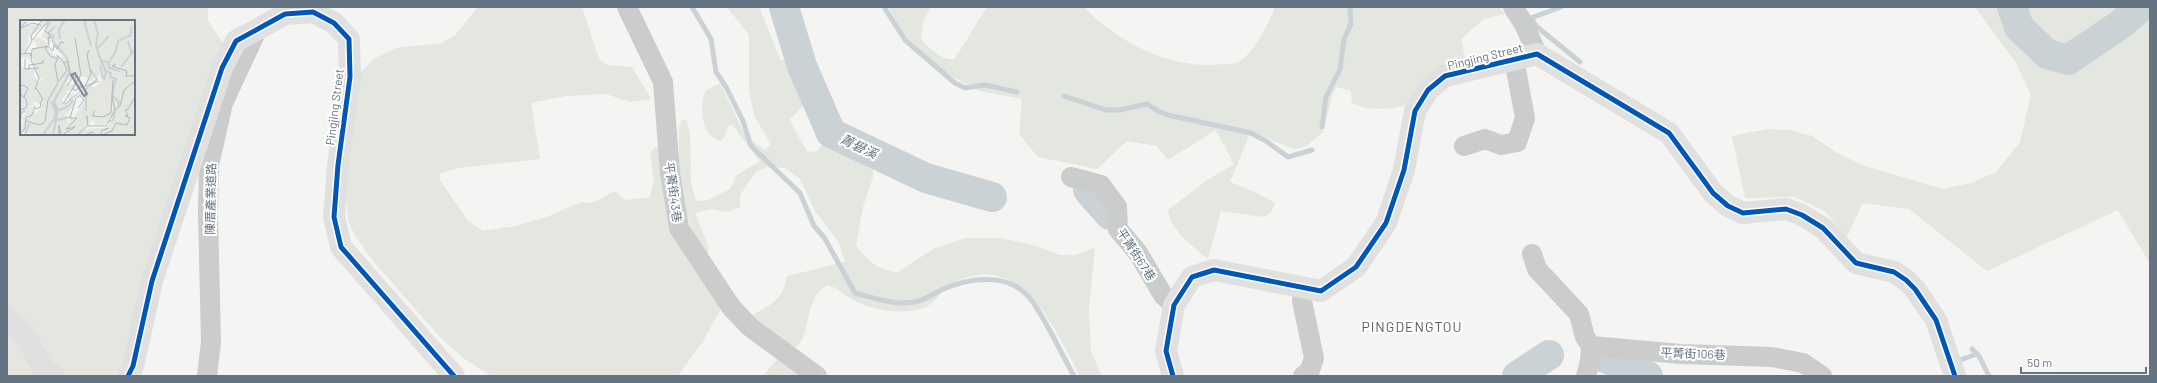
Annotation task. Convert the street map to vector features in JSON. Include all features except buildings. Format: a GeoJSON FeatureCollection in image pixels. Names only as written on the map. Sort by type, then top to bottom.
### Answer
{"type":"FeatureCollection","features":[{"type":"Feature","properties":{"kind":"street","name":"平菁街43巷"},"geometry":{"type":"LineString","coordinates":[[627,7],[662,82],[670,173],[679,228],[731,307],[750,327],[817,376]]}},
{"type":"Feature","properties":{"kind":"street"},"geometry":{"type":"LineString","coordinates":[[1513,8],[1524,24],[1538,54]]}},
{"type":"Feature","properties":{"kind":"street","name":"Pingjing Street"},"geometry":{"type":"LineString","coordinates":[[128,376],[137,352],[152,281],[222,68],[236,42],[285,14],[312,12],[334,23],[349,39],[350,77],[338,165],[334,217],[341,247],[454,376]]}},
{"type":"Feature","properties":{"kind":"street","name":"陳厝產業道路"},"geometry":{"type":"LineString","coordinates":[[207,376],[211,342],[208,212],[209,166],[224,103],[257,30]]}},
{"type":"Feature","properties":{"kind":"street","name":"Pingjing Street"},"geometry":{"type":"LineString","coordinates":[[1173,376],[1166,351],[1174,305],[1192,277],[1214,270],[1321,291],[1356,267],[1386,223],[1404,170],[1415,111],[1428,90],[1445,76],[1538,54],[1669,133],[1713,193],[1728,206],[1743,213],[1786,209],[1802,215],[1823,228],[1856,263],[1894,272],[1906,280],[1915,289],[1936,320],[1955,376]]}},
{"type":"Feature","properties":{"kind":"street"},"geometry":{"type":"LineString","coordinates":[[1464,146],[1485,139],[1501,145],[1517,142],[1525,118],[1514,60]]}},
{"type":"Feature","properties":{"kind":"street","name":"平菁街67巷"},"geometry":{"type":"LineString","coordinates":[[1071,177],[1101,185],[1117,207],[1118,228],[1138,254],[1163,295],[1174,305]]}},
{"type":"Feature","properties":{"kind":"street"},"geometry":{"type":"LineString","coordinates":[[1532,254],[1537,269],[1580,314],[1585,337],[1591,346],[1590,361],[1586,376]]}},
{"type":"Feature","properties":{"kind":"street"},"geometry":{"type":"LineString","coordinates":[[1303,376],[1310,370],[1314,358],[1302,301],[1304,287]]}},
{"type":"Feature","properties":{"kind":"street"},"geometry":{"type":"LineString","coordinates":[[7,318],[23,333],[43,368],[54,376]]}},
{"type":"Feature","properties":{"kind":"street","name":"平菁街106巷"},"geometry":{"type":"LineString","coordinates":[[1591,346],[1681,354],[1772,357],[1803,363],[1822,376]]}},
{"type":"Feature","properties":{"kind":"shaded area"},"geometry":{"type":"Polygon","coordinates":[[[7,7],[208,7],[208,21],[227,49],[130,376],[7,376],[7,7]]]}},
{"type":"Feature","properties":{"kind":"shaded area"},"geometry":{"type":"Polygon","coordinates":[[[478,7],[582,7],[599,59],[607,65],[632,67],[651,99],[630,102],[606,94],[566,96],[531,103],[540,159],[458,168],[439,174],[440,180],[468,221],[483,231],[515,226],[547,217],[581,202],[592,203],[615,191],[625,200],[650,197],[654,181],[650,154],[655,147],[660,147],[667,193],[723,305],[703,341],[678,376],[491,376],[463,358],[441,338],[373,261],[356,237],[349,223],[346,198],[356,78],[373,59],[396,48],[442,43],[455,35],[478,7]]]}},
{"type":"Feature","properties":{"kind":"shaded area"},"geometry":{"type":"Polygon","coordinates":[[[727,7],[759,7],[781,61],[792,54],[795,56],[799,69],[812,95],[790,119],[795,131],[808,152],[817,151],[823,144],[830,145],[869,165],[873,170],[873,177],[863,207],[856,245],[868,260],[874,264],[885,270],[898,272],[933,249],[965,238],[1000,238],[1033,245],[1060,255],[1076,255],[1095,247],[1089,309],[1091,352],[1102,376],[1080,376],[1047,317],[1033,299],[1016,285],[998,276],[977,275],[953,283],[934,301],[924,308],[900,312],[865,306],[834,287],[827,285],[813,301],[803,338],[799,344],[792,349],[757,319],[753,315],[772,304],[780,296],[787,276],[845,262],[838,241],[815,211],[800,179],[785,168],[768,167],[756,172],[740,195],[740,207],[727,212],[710,209],[695,213],[709,248],[708,253],[704,252],[692,229],[683,204],[680,185],[679,128],[682,120],[685,119],[688,123],[691,148],[691,183],[696,201],[708,200],[730,189],[737,175],[760,161],[732,125],[728,126],[721,141],[714,138],[709,133],[705,127],[702,113],[705,91],[720,83],[746,137],[765,150],[771,144],[754,116],[749,89],[749,35],[727,7]]]}},
{"type":"Feature","properties":{"kind":"shaded area"},"geometry":{"type":"Polygon","coordinates":[[[888,7],[931,7],[923,22],[921,39],[940,56],[949,59],[954,59],[963,47],[987,7],[1084,7],[1097,20],[1113,32],[1147,51],[1185,63],[1204,65],[1233,64],[1243,58],[1255,46],[1275,7],[1499,7],[1505,14],[1484,19],[1461,39],[1465,58],[1437,70],[1412,104],[1382,109],[1367,108],[1352,103],[1351,91],[1337,87],[1333,92],[1323,132],[1308,145],[1298,149],[1288,147],[1251,131],[1230,182],[1253,191],[1275,203],[1271,213],[1263,217],[1221,211],[1208,259],[1183,238],[1173,225],[1168,210],[1206,181],[1234,164],[1216,130],[1168,160],[1157,146],[1127,141],[1097,169],[1038,157],[1019,134],[1022,99],[980,91],[949,75],[914,46],[903,33],[888,7]]]}},
{"type":"Feature","properties":{"kind":"shaded area"},"geometry":{"type":"Polygon","coordinates":[[[1975,7],[2150,7],[2150,264],[2118,210],[1987,271],[1909,209],[1863,203],[1846,238],[1826,212],[1795,197],[1745,198],[1732,136],[1767,129],[1790,130],[1812,136],[1837,153],[1862,165],[1943,189],[1971,183],[1996,172],[2020,142],[2031,95],[2016,63],[1975,7]]]}},
{"type":"Feature","properties":{"kind":"shaded area"},"geometry":{"type":"Polygon","coordinates":[[[778,358],[804,376],[763,376],[778,358]]]}},
{"type":"Feature","properties":{"kind":"waterway"},"geometry":{"type":"LineString","coordinates":[[692,7],[711,39],[716,72],[726,87],[743,121],[751,146],[800,193],[814,226],[824,237],[855,293],[886,301],[911,303],[928,297],[943,289],[966,282],[990,280],[1002,281],[1013,285],[1023,292],[1038,309],[1074,376]]}},
{"type":"Feature","properties":{"kind":"waterway","name":"菁礐溪"},"geometry":{"type":"LineString","coordinates":[[784,7],[802,66],[831,133],[926,178],[992,197]]}},
{"type":"Feature","properties":{"kind":"waterway"},"geometry":{"type":"LineString","coordinates":[[884,7],[905,40],[955,83],[965,88],[985,85],[1017,92]]}},
{"type":"Feature","properties":{"kind":"waterway"},"geometry":{"type":"LineString","coordinates":[[1322,127],[1326,97],[1340,69],[1344,39],[1351,24],[1350,7]]}},
{"type":"Feature","properties":{"kind":"waterway"},"geometry":{"type":"LineString","coordinates":[[1531,18],[1561,7]]}},
{"type":"Feature","properties":{"kind":"waterway"},"geometry":{"type":"LineString","coordinates":[[2012,7],[2019,27],[2047,54],[2068,60],[2121,24],[2141,7]]}},
{"type":"Feature","properties":{"kind":"waterway"},"geometry":{"type":"LineString","coordinates":[[1532,19],[1536,26],[1580,62]]}},
{"type":"Feature","properties":{"kind":"waterway"},"geometry":{"type":"LineString","coordinates":[[1064,96],[1106,110],[1119,110],[1147,104],[1168,115],[1251,133],[1266,141],[1288,157],[1312,150]]}},
{"type":"Feature","properties":{"kind":"waterway","name":"菁礐溪"},"geometry":{"type":"LineString","coordinates":[[1088,190],[1110,215]]}},
{"type":"Feature","properties":{"kind":"waterway"},"geometry":{"type":"LineString","coordinates":[[1972,349],[1979,356],[1989,376]]}},
{"type":"Feature","properties":{"kind":"waterway"},"geometry":{"type":"LineString","coordinates":[[1960,360],[1977,354]]}},
{"type":"Feature","properties":{"kind":"waterway","name":"菁礐溪"},"geometry":{"type":"LineString","coordinates":[[1517,376],[1549,355]]}},
{"type":"Feature","properties":{"kind":"waterway","name":"菁礐溪"},"geometry":{"type":"LineString","coordinates":[[1607,359],[1648,376]]}},
{"type":"Feature","properties":{"kind":"cycle path"},"geometry":{"type":"LineString","coordinates":[[128,376],[133,366],[152,281],[222,68],[236,41],[285,14],[313,12],[334,23],[349,39],[350,77],[338,165],[334,217],[341,247],[454,376]]}},
{"type":"Feature","properties":{"kind":"cycle path"},"geometry":{"type":"LineString","coordinates":[[1173,376],[1166,351],[1174,305],[1192,277],[1214,270],[1321,291],[1356,267],[1386,223],[1404,170],[1415,111],[1428,90],[1445,76],[1537,54],[1669,133],[1713,193],[1728,206],[1743,213],[1786,209],[1802,215],[1823,228],[1856,263],[1894,272],[1906,280],[1915,289],[1936,320],[1955,376]]}},
{"type":"Feature","properties":{"kind":"district","name":"PINGDENGTOU"},"geometry":{"type":"Point","coordinates":[1412,326]}}]}
